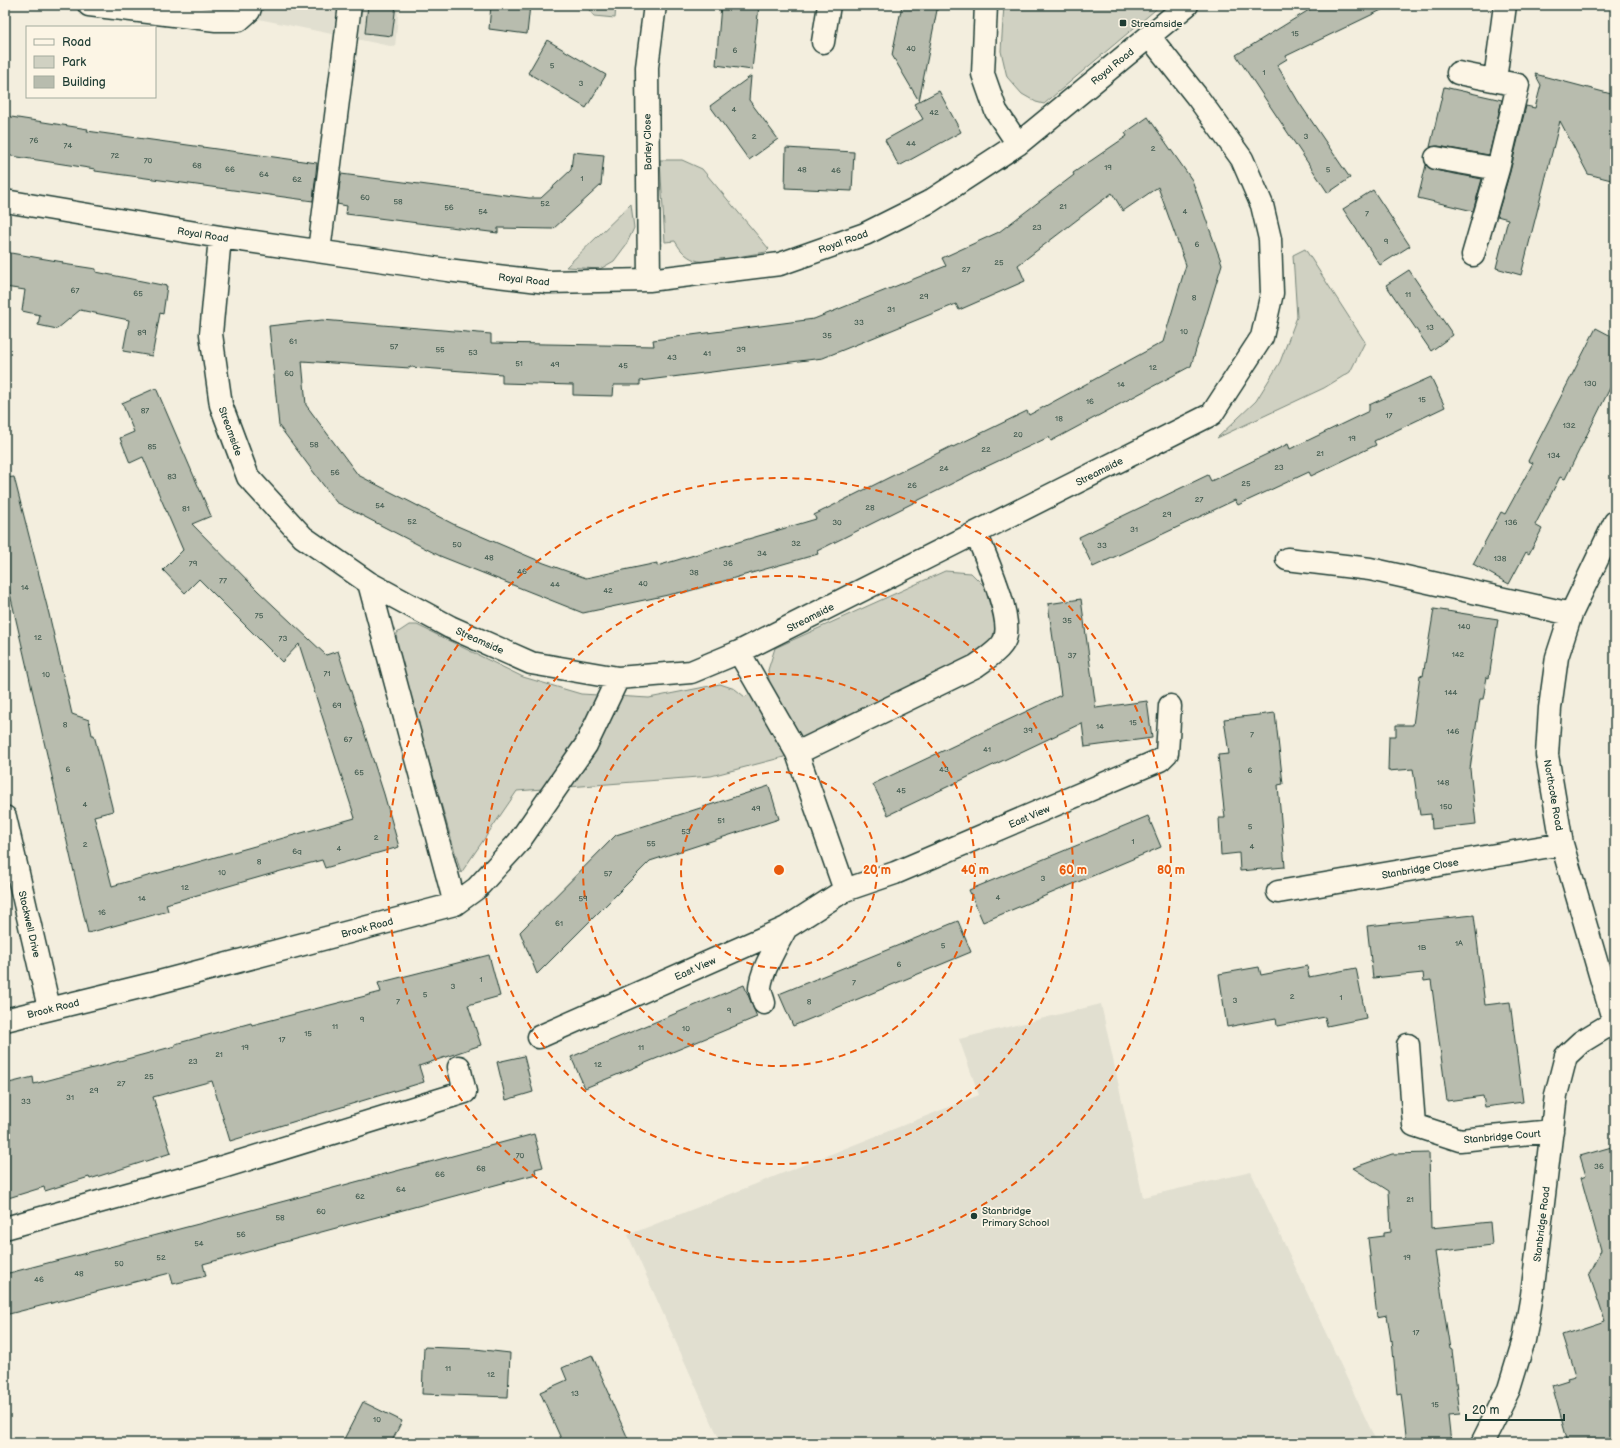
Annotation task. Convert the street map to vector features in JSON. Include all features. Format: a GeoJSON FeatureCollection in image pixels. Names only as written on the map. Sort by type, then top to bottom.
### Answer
{"type":"FeatureCollection","features":[{"type":"Feature","properties":{"kind":"street"},"geometry":{"type":"LineString","coordinates":[[89,5],[216,20],[239,20],[248,11],[251,5]]}},
{"type":"Feature","properties":{"kind":"street"},"geometry":{"type":"LineString","coordinates":[[319,251],[350,5]]}},
{"type":"Feature","properties":{"kind":"street","name":"Barley Close"},"geometry":{"type":"LineString","coordinates":[[649,280],[647,67],[655,5]]}},
{"type":"Feature","properties":{"kind":"street"},"geometry":{"type":"LineString","coordinates":[[823,42],[829,5]]}},
{"type":"Feature","properties":{"kind":"street"},"geometry":{"type":"LineString","coordinates":[[986,5],[983,74],[996,111],[1018,144]]}},
{"type":"Feature","properties":{"kind":"street","name":"Royal Road"},"geometry":{"type":"LineString","coordinates":[[5,201],[220,237],[439,269],[547,282],[649,280],[780,264],[865,234],[929,202],[1018,144],[1188,5]]}},
{"type":"Feature","properties":{"kind":"street"},"geometry":{"type":"LineString","coordinates":[[1495,80],[1505,5]]}},
{"type":"Feature","properties":{"kind":"street","name":"Streamside"},"geometry":{"type":"LineString","coordinates":[[220,237],[211,334],[221,405],[248,477],[303,537],[369,584],[450,627],[531,663],[618,678],[691,672],[739,652],[1212,414],[1262,337],[1272,293],[1270,239],[1262,204],[1242,159],[1198,98],[1149,36]]}},
{"type":"Feature","properties":{"kind":"street"},"geometry":{"type":"LineString","coordinates":[[1458,73],[1518,85],[1498,169],[1473,255]]}},
{"type":"Feature","properties":{"kind":"street"},"geometry":{"type":"LineString","coordinates":[[1436,158],[1498,169]]}},
{"type":"Feature","properties":{"kind":"street","name":"Northcote Road"},"geometry":{"type":"LineString","coordinates":[[1614,1024],[1562,844],[1547,755],[1550,708],[1557,657],[1571,614],[1615,522]]}},
{"type":"Feature","properties":{"kind":"street"},"geometry":{"type":"LineString","coordinates":[[797,754],[976,666],[994,653],[1005,640],[1007,621],[994,580],[976,533]]}},
{"type":"Feature","properties":{"kind":"street"},"geometry":{"type":"LineString","coordinates":[[1286,559],[1370,569],[1571,614]]}},
{"type":"Feature","properties":{"kind":"street"},"geometry":{"type":"LineString","coordinates":[[369,584],[456,904]]}},
{"type":"Feature","properties":{"kind":"street"},"geometry":{"type":"LineString","coordinates":[[739,652],[797,754],[845,890]]}},
{"type":"Feature","properties":{"kind":"street","name":"Brook Road"},"geometry":{"type":"LineString","coordinates":[[5,1020],[152,984],[456,904],[477,888],[518,843],[586,745],[618,678]]}},
{"type":"Feature","properties":{"kind":"street","name":"East View"},"geometry":{"type":"LineString","coordinates":[[539,1037],[786,928],[845,890],[895,873],[1160,760],[1167,753],[1170,706]]}},
{"type":"Feature","properties":{"kind":"street","name":"Stockwell Drive"},"geometry":{"type":"LineString","coordinates":[[5,817],[49,1008]]}},
{"type":"Feature","properties":{"kind":"street","name":"Stanbridge Close"},"geometry":{"type":"LineString","coordinates":[[1278,892],[1562,844]]}},
{"type":"Feature","properties":{"kind":"street"},"geometry":{"type":"LineString","coordinates":[[764,1003],[760,989],[762,979],[771,956],[786,928]]}},
{"type":"Feature","properties":{"kind":"street","name":"Stanbridge Road"},"geometry":{"type":"LineString","coordinates":[[1482,1443],[1509,1389],[1524,1340],[1532,1295],[1556,1094],[1566,1056],[1581,1042],[1614,1024]]}},
{"type":"Feature","properties":{"kind":"street","name":"Stanbridge Court"},"geometry":{"type":"LineString","coordinates":[[1408,1045],[1414,1125],[1460,1140],[1552,1131]]}},
{"type":"Feature","properties":{"kind":"street"},"geometry":{"type":"LineString","coordinates":[[5,1228],[200,1174],[465,1092],[459,1067]]}},
{"type":"Feature","properties":{"kind":"shaded area"},"geometry":{"type":"Polygon","coordinates":[[[165,5],[399,5],[395,47],[230,13],[165,5]]]}},
{"type":"Feature","properties":{"kind":"shaded area","name":"Stanbridge Primary School"},"geometry":{"type":"Polygon","coordinates":[[[1101,1004],[1143,1197],[1251,1172],[1377,1443],[721,1443],[628,1235],[979,1095],[959,1039],[1101,1004]]]}},
{"type":"Feature","properties":{"kind":"green space"},"geometry":{"type":"Polygon","coordinates":[[[585,5],[616,5],[615,18],[594,16],[585,5]]]}},
{"type":"Feature","properties":{"kind":"green space"},"geometry":{"type":"Polygon","coordinates":[[[1004,5],[1161,5],[1044,104],[1036,102],[1022,94],[1007,77],[1001,51],[1004,5]]]}},
{"type":"Feature","properties":{"kind":"green space"},"geometry":{"type":"Polygon","coordinates":[[[660,160],[682,160],[702,169],[769,249],[766,252],[705,262],[692,259],[686,255],[675,241],[665,242],[660,160]]]}},
{"type":"Feature","properties":{"kind":"green space"},"geometry":{"type":"Polygon","coordinates":[[[631,204],[634,228],[626,245],[614,261],[600,269],[566,267],[631,204]]]}},
{"type":"Feature","properties":{"kind":"green space"},"geometry":{"type":"Polygon","coordinates":[[[1305,249],[1365,342],[1350,372],[1324,388],[1217,438],[1256,401],[1280,362],[1297,317],[1293,255],[1305,249]]]}},
{"type":"Feature","properties":{"kind":"green space"},"geometry":{"type":"Polygon","coordinates":[[[945,571],[971,573],[986,588],[998,617],[991,643],[957,678],[784,757],[711,776],[517,791],[461,873],[396,647],[397,633],[409,625],[417,625],[523,677],[581,694],[649,698],[720,684],[735,689],[745,697],[769,681],[768,670],[775,648],[945,571]]]}},
{"type":"Feature","properties":{"kind":"building"},"geometry":{"type":"Polygon","coordinates":[[[368,5],[396,5],[392,36],[365,33],[368,5]]]}},
{"type":"Feature","properties":{"kind":"building"},"geometry":{"type":"Polygon","coordinates":[[[491,5],[530,5],[527,34],[489,29],[491,5]]]}},
{"type":"Feature","properties":{"kind":"building"},"geometry":{"type":"Polygon","coordinates":[[[721,5],[759,5],[752,70],[716,65],[721,5]]]}},
{"type":"Feature","properties":{"kind":"building"},"geometry":{"type":"Polygon","coordinates":[[[902,5],[938,5],[919,101],[892,55],[902,5]]]}},
{"type":"Feature","properties":{"kind":"building"},"geometry":{"type":"Polygon","coordinates":[[[1317,5],[1392,5],[1286,56],[1287,59],[1277,65],[1298,101],[1350,178],[1328,193],[1236,55],[1317,5]]]}},
{"type":"Feature","properties":{"kind":"building"},"geometry":{"type":"Polygon","coordinates":[[[547,40],[606,75],[586,108],[528,73],[547,40]]]}},
{"type":"Feature","properties":{"kind":"building"},"geometry":{"type":"Polygon","coordinates":[[[1535,74],[1615,95],[1615,181],[1588,174],[1560,121],[1521,275],[1496,268],[1508,219],[1497,216],[1510,172],[1526,106],[1535,108],[1541,85],[1535,74]]]}},
{"type":"Feature","properties":{"kind":"building"},"geometry":{"type":"Polygon","coordinates":[[[751,76],[749,100],[778,139],[749,160],[710,106],[751,76]]]}},
{"type":"Feature","properties":{"kind":"building"},"geometry":{"type":"Polygon","coordinates":[[[1444,87],[1502,100],[1489,155],[1438,146],[1430,147],[1444,87]]]}},
{"type":"Feature","properties":{"kind":"building"},"geometry":{"type":"Polygon","coordinates":[[[939,91],[961,132],[899,166],[885,140],[923,119],[914,104],[939,91]]]}},
{"type":"Feature","properties":{"kind":"building"},"geometry":{"type":"Polygon","coordinates":[[[5,116],[88,129],[87,131],[317,163],[313,201],[95,171],[95,169],[5,155],[5,116]]]}},
{"type":"Feature","properties":{"kind":"building"},"geometry":{"type":"Polygon","coordinates":[[[1148,117],[1192,180],[1222,264],[1191,366],[1051,441],[1049,437],[977,471],[817,551],[818,554],[682,593],[583,613],[440,556],[336,502],[279,426],[269,326],[322,320],[491,334],[491,343],[654,346],[653,340],[814,319],[946,266],[942,258],[999,232],[1074,175],[1073,173],[1127,136],[1125,133],[1148,117]],[[1158,187],[1123,211],[1112,193],[1018,265],[1025,281],[959,310],[956,304],[823,358],[640,381],[640,385],[614,385],[613,396],[573,395],[573,385],[502,383],[502,374],[302,361],[306,405],[358,475],[455,525],[544,563],[586,578],[657,563],[657,566],[816,519],[814,515],[952,446],[953,447],[1027,411],[1029,415],[1163,342],[1186,265],[1158,187]]]}},
{"type":"Feature","properties":{"kind":"building"},"geometry":{"type":"Polygon","coordinates":[[[786,148],[854,152],[852,191],[785,188],[786,148]]]}},
{"type":"Feature","properties":{"kind":"building"},"geometry":{"type":"Polygon","coordinates":[[[573,152],[604,155],[601,185],[553,229],[498,228],[498,233],[346,214],[347,206],[337,204],[341,174],[529,198],[541,198],[571,170],[573,152]]]}},
{"type":"Feature","properties":{"kind":"building"},"geometry":{"type":"Polygon","coordinates":[[[1426,165],[1434,170],[1482,179],[1473,211],[1418,198],[1426,165]]]}},
{"type":"Feature","properties":{"kind":"building"},"geometry":{"type":"Polygon","coordinates":[[[1373,190],[1410,246],[1380,265],[1343,209],[1373,190]]]}},
{"type":"Feature","properties":{"kind":"building"},"geometry":{"type":"Polygon","coordinates":[[[5,252],[63,262],[63,264],[96,269],[96,272],[167,286],[163,314],[160,313],[152,356],[123,351],[129,320],[80,310],[57,329],[38,325],[40,315],[22,311],[25,290],[5,287],[5,252]]]}},
{"type":"Feature","properties":{"kind":"building"},"geometry":{"type":"Polygon","coordinates":[[[1409,270],[1453,335],[1431,351],[1386,285],[1409,270]]]}},
{"type":"Feature","properties":{"kind":"building"},"geometry":{"type":"Polygon","coordinates":[[[1596,328],[1615,338],[1615,378],[1565,479],[1560,477],[1535,525],[1542,529],[1529,554],[1526,552],[1509,584],[1473,564],[1501,512],[1505,514],[1533,463],[1528,461],[1596,328]]]}},
{"type":"Feature","properties":{"kind":"building"},"geometry":{"type":"Polygon","coordinates":[[[1431,377],[1445,407],[1374,441],[1376,445],[1311,476],[1309,472],[1238,505],[1235,500],[1093,567],[1079,537],[1208,475],[1211,481],[1288,444],[1290,449],[1369,411],[1369,405],[1431,377]]]}},
{"type":"Feature","properties":{"kind":"building"},"geometry":{"type":"Polygon","coordinates":[[[156,388],[211,516],[192,524],[258,591],[326,655],[338,651],[384,794],[399,847],[325,868],[322,860],[281,871],[166,904],[168,911],[88,933],[5,572],[5,478],[14,477],[49,614],[72,714],[89,720],[92,735],[94,735],[113,811],[94,816],[112,886],[355,818],[299,644],[282,662],[199,579],[185,593],[163,570],[183,550],[143,457],[130,463],[120,438],[134,432],[122,403],[156,388]]]}},
{"type":"Feature","properties":{"kind":"building"},"geometry":{"type":"Polygon","coordinates":[[[1081,599],[1096,708],[1147,701],[1152,738],[1085,747],[1082,723],[888,815],[873,784],[1061,695],[1048,604],[1081,599]]]}},
{"type":"Feature","properties":{"kind":"building"},"geometry":{"type":"Polygon","coordinates":[[[1434,609],[1498,619],[1489,678],[1487,677],[1483,699],[1480,699],[1470,769],[1476,824],[1432,829],[1431,814],[1420,815],[1413,769],[1388,771],[1389,736],[1396,736],[1396,725],[1413,725],[1420,675],[1423,676],[1434,609]]]}},
{"type":"Feature","properties":{"kind":"building"},"geometry":{"type":"Polygon","coordinates":[[[1275,713],[1283,784],[1278,785],[1285,867],[1240,871],[1239,853],[1221,855],[1219,818],[1225,818],[1218,755],[1229,754],[1224,719],[1275,713]]]}},
{"type":"Feature","properties":{"kind":"building"},"geometry":{"type":"Polygon","coordinates":[[[769,786],[779,819],[650,861],[537,974],[520,932],[616,835],[769,786]]]}},
{"type":"Feature","properties":{"kind":"building"},"geometry":{"type":"Polygon","coordinates":[[[1148,816],[1161,847],[983,922],[969,890],[1148,816]]]}},
{"type":"Feature","properties":{"kind":"building"},"geometry":{"type":"Polygon","coordinates":[[[1474,915],[1485,1005],[1510,1002],[1523,1102],[1485,1107],[1483,1096],[1447,1101],[1431,980],[1424,981],[1423,973],[1373,978],[1367,926],[1474,915]]]}},
{"type":"Feature","properties":{"kind":"building"},"geometry":{"type":"Polygon","coordinates":[[[958,921],[971,952],[793,1026],[779,994],[958,921]]]}},
{"type":"Feature","properties":{"kind":"building"},"geometry":{"type":"Polygon","coordinates":[[[489,955],[500,996],[468,1005],[481,1045],[419,1066],[424,1082],[230,1141],[212,1081],[153,1097],[171,1153],[90,1179],[89,1177],[45,1191],[44,1187],[5,1199],[5,1084],[33,1077],[34,1084],[175,1046],[175,1044],[251,1023],[252,1025],[381,992],[378,983],[489,955]]]}},
{"type":"Feature","properties":{"kind":"building"},"geometry":{"type":"Polygon","coordinates":[[[1307,966],[1309,977],[1356,968],[1366,1018],[1327,1026],[1325,1017],[1277,1026],[1276,1018],[1227,1027],[1219,974],[1259,967],[1261,975],[1307,966]]]}},
{"type":"Feature","properties":{"kind":"building"},"geometry":{"type":"Polygon","coordinates":[[[744,985],[757,1017],[585,1088],[571,1057],[744,985]]]}},
{"type":"Feature","properties":{"kind":"building"},"geometry":{"type":"Polygon","coordinates":[[[524,1056],[533,1092],[506,1100],[497,1062],[524,1056]]]}},
{"type":"Feature","properties":{"kind":"building"},"geometry":{"type":"Polygon","coordinates":[[[534,1134],[543,1167],[535,1169],[536,1174],[203,1264],[206,1276],[173,1284],[170,1273],[5,1315],[5,1274],[214,1220],[534,1134]]]}},
{"type":"Feature","properties":{"kind":"building"},"geometry":{"type":"Polygon","coordinates":[[[1615,1146],[1615,1443],[1568,1443],[1552,1385],[1575,1376],[1562,1335],[1605,1321],[1589,1274],[1601,1250],[1581,1178],[1586,1176],[1580,1156],[1615,1146]]]}},
{"type":"Feature","properties":{"kind":"building"},"geometry":{"type":"Polygon","coordinates":[[[1429,1153],[1431,1228],[1490,1222],[1492,1245],[1435,1252],[1450,1349],[1452,1350],[1460,1414],[1448,1415],[1451,1443],[1407,1443],[1401,1393],[1397,1394],[1392,1340],[1391,1341],[1387,1315],[1377,1317],[1368,1238],[1384,1236],[1384,1233],[1391,1232],[1389,1191],[1353,1168],[1392,1154],[1429,1153]]]}},
{"type":"Feature","properties":{"kind":"building"},"geometry":{"type":"Polygon","coordinates":[[[424,1347],[475,1349],[510,1353],[508,1397],[422,1394],[424,1347]]]}},
{"type":"Feature","properties":{"kind":"building"},"geometry":{"type":"Polygon","coordinates":[[[592,1355],[630,1443],[563,1443],[540,1392],[567,1380],[562,1368],[592,1355]]]}},
{"type":"Feature","properties":{"kind":"building"},"geometry":{"type":"Polygon","coordinates":[[[363,1402],[402,1421],[391,1443],[342,1443],[363,1402]]]}},
{"type":"Feature","properties":{"kind":"place","name":"Streamside"},"geometry":{"type":"Point","coordinates":[1123,23]}},
{"type":"Feature","properties":{"kind":"place","name":"Stanbridge Primary School"},"geometry":{"type":"Point","coordinates":[974,1216]}}]}
